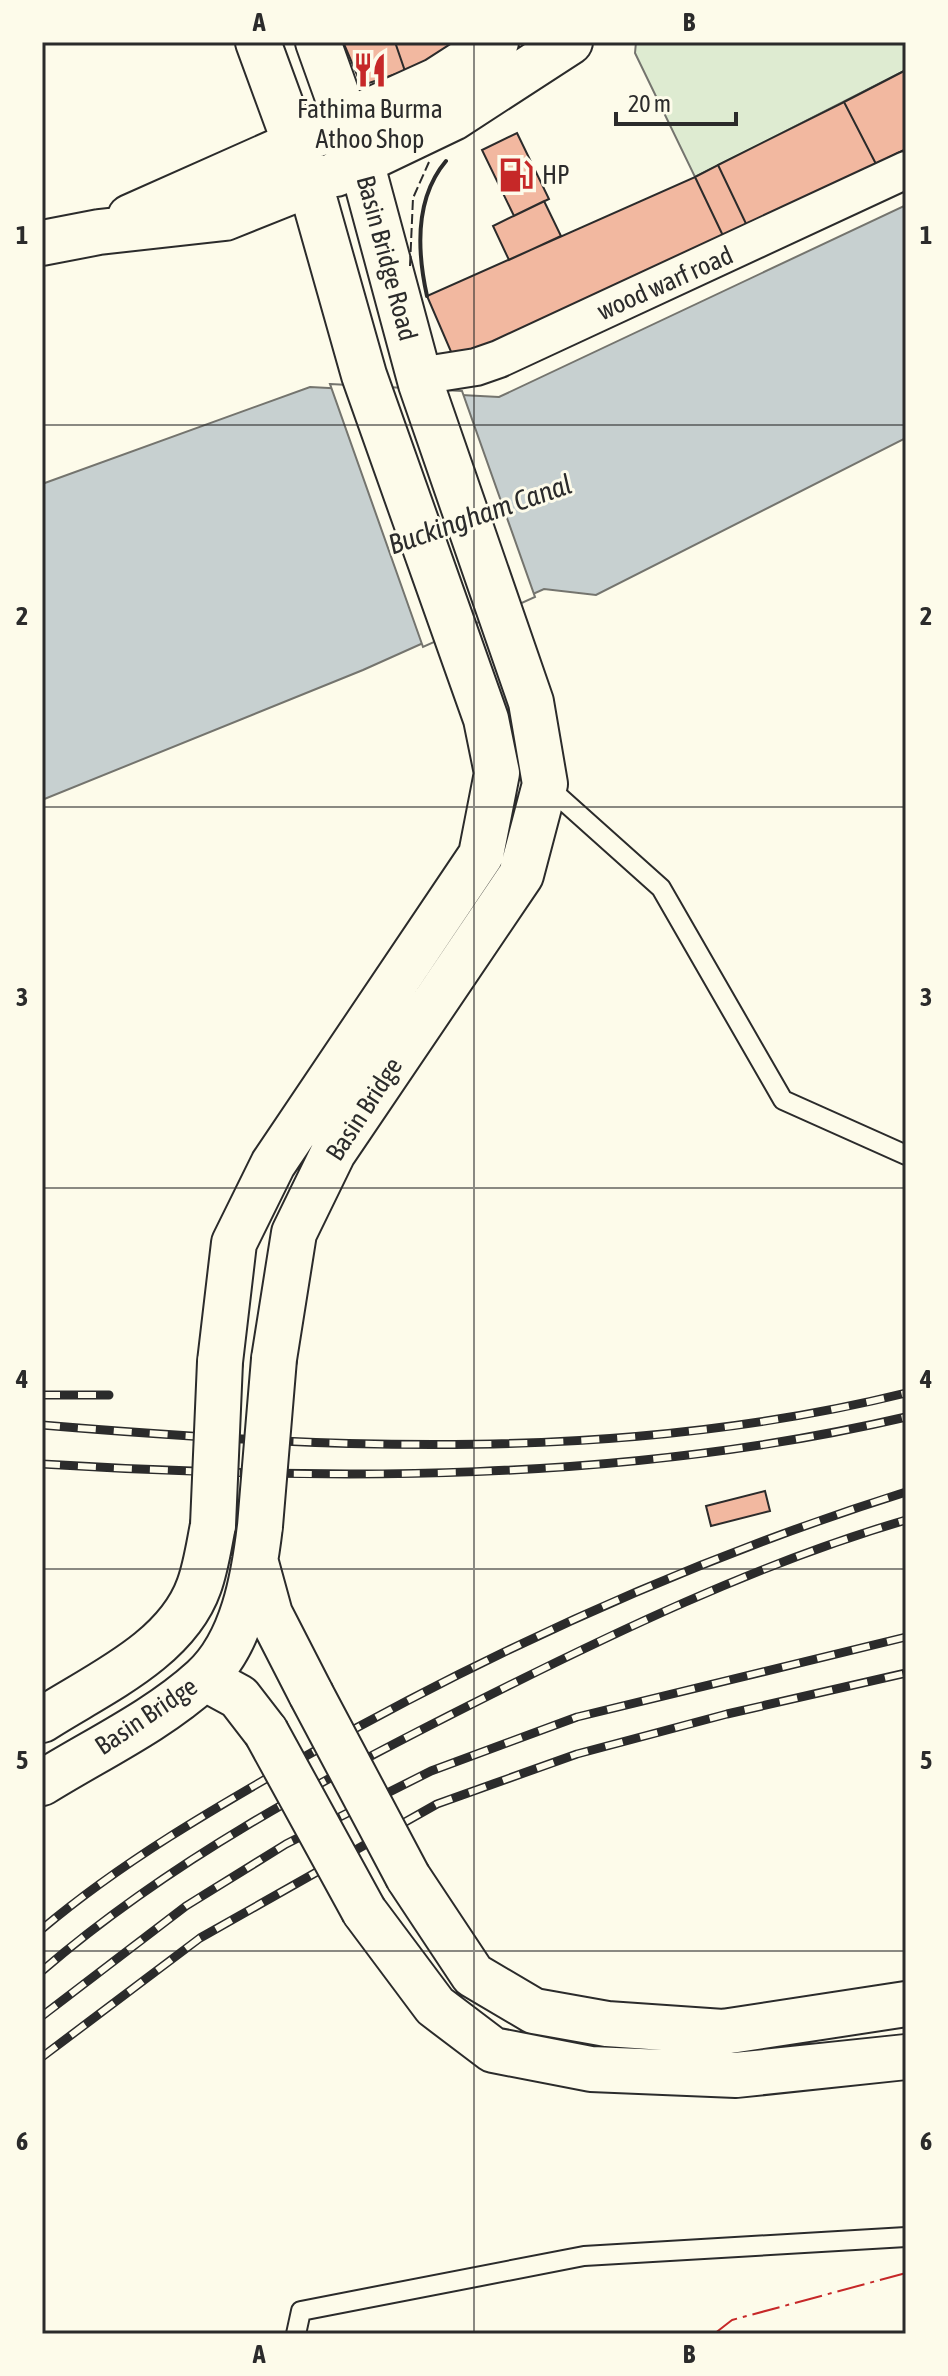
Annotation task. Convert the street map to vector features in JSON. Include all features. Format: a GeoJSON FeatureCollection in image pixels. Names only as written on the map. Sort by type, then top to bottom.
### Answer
{"type":"FeatureCollection","features":[{"type":"Feature","properties":{"kind":"main road","name":"Basin Bridge"},"geometry":{"type":"LineString","coordinates":[[42,1720],[150,1651],[175,1625],[199,1587],[213,1525],[220,1362],[234,1243],[273,1164],[481,855],[497,773],[486,719],[364,375],[302,164],[258,42]]}},
{"type":"Feature","properties":{"kind":"main road","name":"Basin Bridge Road"},"geometry":{"type":"LineString","coordinates":[[318,42],[362,165],[420,380]]}},
{"type":"Feature","properties":{"kind":"main road"},"geometry":{"type":"LineString","coordinates":[[42,243],[99,232],[225,218],[302,164],[346,123],[437,80],[496,42]]}},
{"type":"Feature","properties":{"kind":"main road"},"geometry":{"type":"LineString","coordinates":[[302,164],[362,165],[453,118],[570,42]]}},
{"type":"Feature","properties":{"kind":"main road","name":"Basin Bridge"},"geometry":{"type":"LineString","coordinates":[[42,1783],[204,1678],[231,1640],[258,1545],[274,1359],[294,1233],[333,1153],[521,875],[545,784],[531,702],[420,380]]}},
{"type":"Feature","properties":{"kind":"main road"},"geometry":{"type":"LineString","coordinates":[[258,1545],[270,1614],[408,1877],[473,1975],[534,2011],[607,2024],[723,2032],[906,2004]]}},
{"type":"Feature","properties":{"kind":"main road"},"geometry":{"type":"LineString","coordinates":[[204,1678],[239,1697],[266,1732],[364,1911],[435,2006],[493,2050],[591,2069],[736,2075],[906,2057]]}},
{"type":"Feature","properties":{"kind":"street","name":"wood warf road"},"geometry":{"type":"LineString","coordinates":[[420,380],[499,359],[906,170]]}},
{"type":"Feature","properties":{"kind":"lane"},"geometry":{"type":"LineString","coordinates":[[545,784],[661,888],[783,1100],[906,1155]]}},
{"type":"Feature","properties":{"kind":"lane"},"geometry":{"type":"LineString","coordinates":[[296,2334],[301,2311],[584,2256],[906,2237]]}},
{"type":"Feature","properties":{"kind":"green space"},"geometry":{"type":"Polygon","coordinates":[[[636,42],[906,42],[906,70],[695,177],[635,53],[636,42]]]}},
{"type":"Feature","properties":{"kind":"water","name":"Buckingham Canal"},"geometry":{"type":"Polygon","coordinates":[[[906,205],[906,438],[596,595],[544,589],[363,670],[42,800],[42,484],[310,387],[499,397],[906,205]]]}},
{"type":"Feature","properties":{"kind":"pier"},"geometry":{"type":"Polygon","coordinates":[[[330,384],[462,391],[535,597],[423,647],[330,384]]]}},
{"type":"Feature","properties":{"kind":"building"},"geometry":{"type":"Polygon","coordinates":[[[395,42],[405,71],[369,83],[360,82],[344,44],[395,42]]]}},
{"type":"Feature","properties":{"kind":"building"},"geometry":{"type":"Polygon","coordinates":[[[395,42],[467,42],[405,71],[395,42]]]}},
{"type":"Feature","properties":{"kind":"building"},"geometry":{"type":"Polygon","coordinates":[[[906,70],[906,149],[876,164],[844,102],[906,70]]]}},
{"type":"Feature","properties":{"kind":"building"},"geometry":{"type":"Polygon","coordinates":[[[844,102],[876,164],[748,228],[718,165],[844,102]]]}},
{"type":"Feature","properties":{"kind":"building"},"geometry":{"type":"Polygon","coordinates":[[[517,133],[549,199],[514,216],[482,150],[517,133]]]}},
{"type":"Feature","properties":{"kind":"building"},"geometry":{"type":"Polygon","coordinates":[[[718,165],[750,232],[726,242],[695,177],[718,165]]]}},
{"type":"Feature","properties":{"kind":"building"},"geometry":{"type":"Polygon","coordinates":[[[695,177],[726,242],[455,361],[427,296],[695,177]]]}},
{"type":"Feature","properties":{"kind":"building"},"geometry":{"type":"Polygon","coordinates":[[[544,201],[561,236],[509,260],[493,226],[544,201]]]}},
{"type":"Feature","properties":{"kind":"building"},"geometry":{"type":"Polygon","coordinates":[[[765,1491],[770,1511],[711,1526],[706,1506],[765,1491]]]}},
{"type":"Feature","properties":{"kind":"railway"},"geometry":{"type":"LineString","coordinates":[[42,1425],[259,1440],[476,1444],[584,1440],[692,1431],[799,1415],[906,1393]]}},
{"type":"Feature","properties":{"kind":"railway"},"geometry":{"type":"LineString","coordinates":[[42,1395],[109,1395]]}},
{"type":"Feature","properties":{"kind":"railway"},"geometry":{"type":"LineString","coordinates":[[42,1464],[259,1473],[476,1472],[692,1455],[799,1439],[906,1417]]}},
{"type":"Feature","properties":{"kind":"railway"},"geometry":{"type":"LineString","coordinates":[[42,1929],[136,1858],[202,1816],[449,1679],[674,1576],[906,1492]]}},
{"type":"Feature","properties":{"kind":"railway"},"geometry":{"type":"LineString","coordinates":[[42,1971],[142,1893],[195,1858],[249,1824],[415,1733],[685,1602],[794,1557],[906,1520]]}},
{"type":"Feature","properties":{"kind":"railway"},"geometry":{"type":"LineString","coordinates":[[42,2016],[186,1906],[286,1844],[431,1771],[577,1717],[906,1637]]}},
{"type":"Feature","properties":{"kind":"railway"},"geometry":{"type":"LineString","coordinates":[[42,2057],[200,1938],[437,1804],[577,1754],[727,1714],[906,1673]]}},
{"type":"Feature","properties":{"kind":"fence"},"geometry":{"type":"LineString","coordinates":[[410,266],[413,198],[429,162]]}},
{"type":"Feature","properties":{"kind":"wall"},"geometry":{"type":"LineString","coordinates":[[427,296],[420,244],[423,209],[428,192],[446,161]]}},
{"type":"Feature","properties":{"kind":"power"},"geometry":{"type":"LineString","coordinates":[[714,2334],[732,2320],[906,2273]]}},
{"type":"Feature","properties":{"kind":"place","name":"Fathima Burma Athoo Shop"},"geometry":{"type":"Point","coordinates":[370,70]}},
{"type":"Feature","properties":{"kind":"place","name":"HP"},"geometry":{"type":"Point","coordinates":[516,175]}}]}
